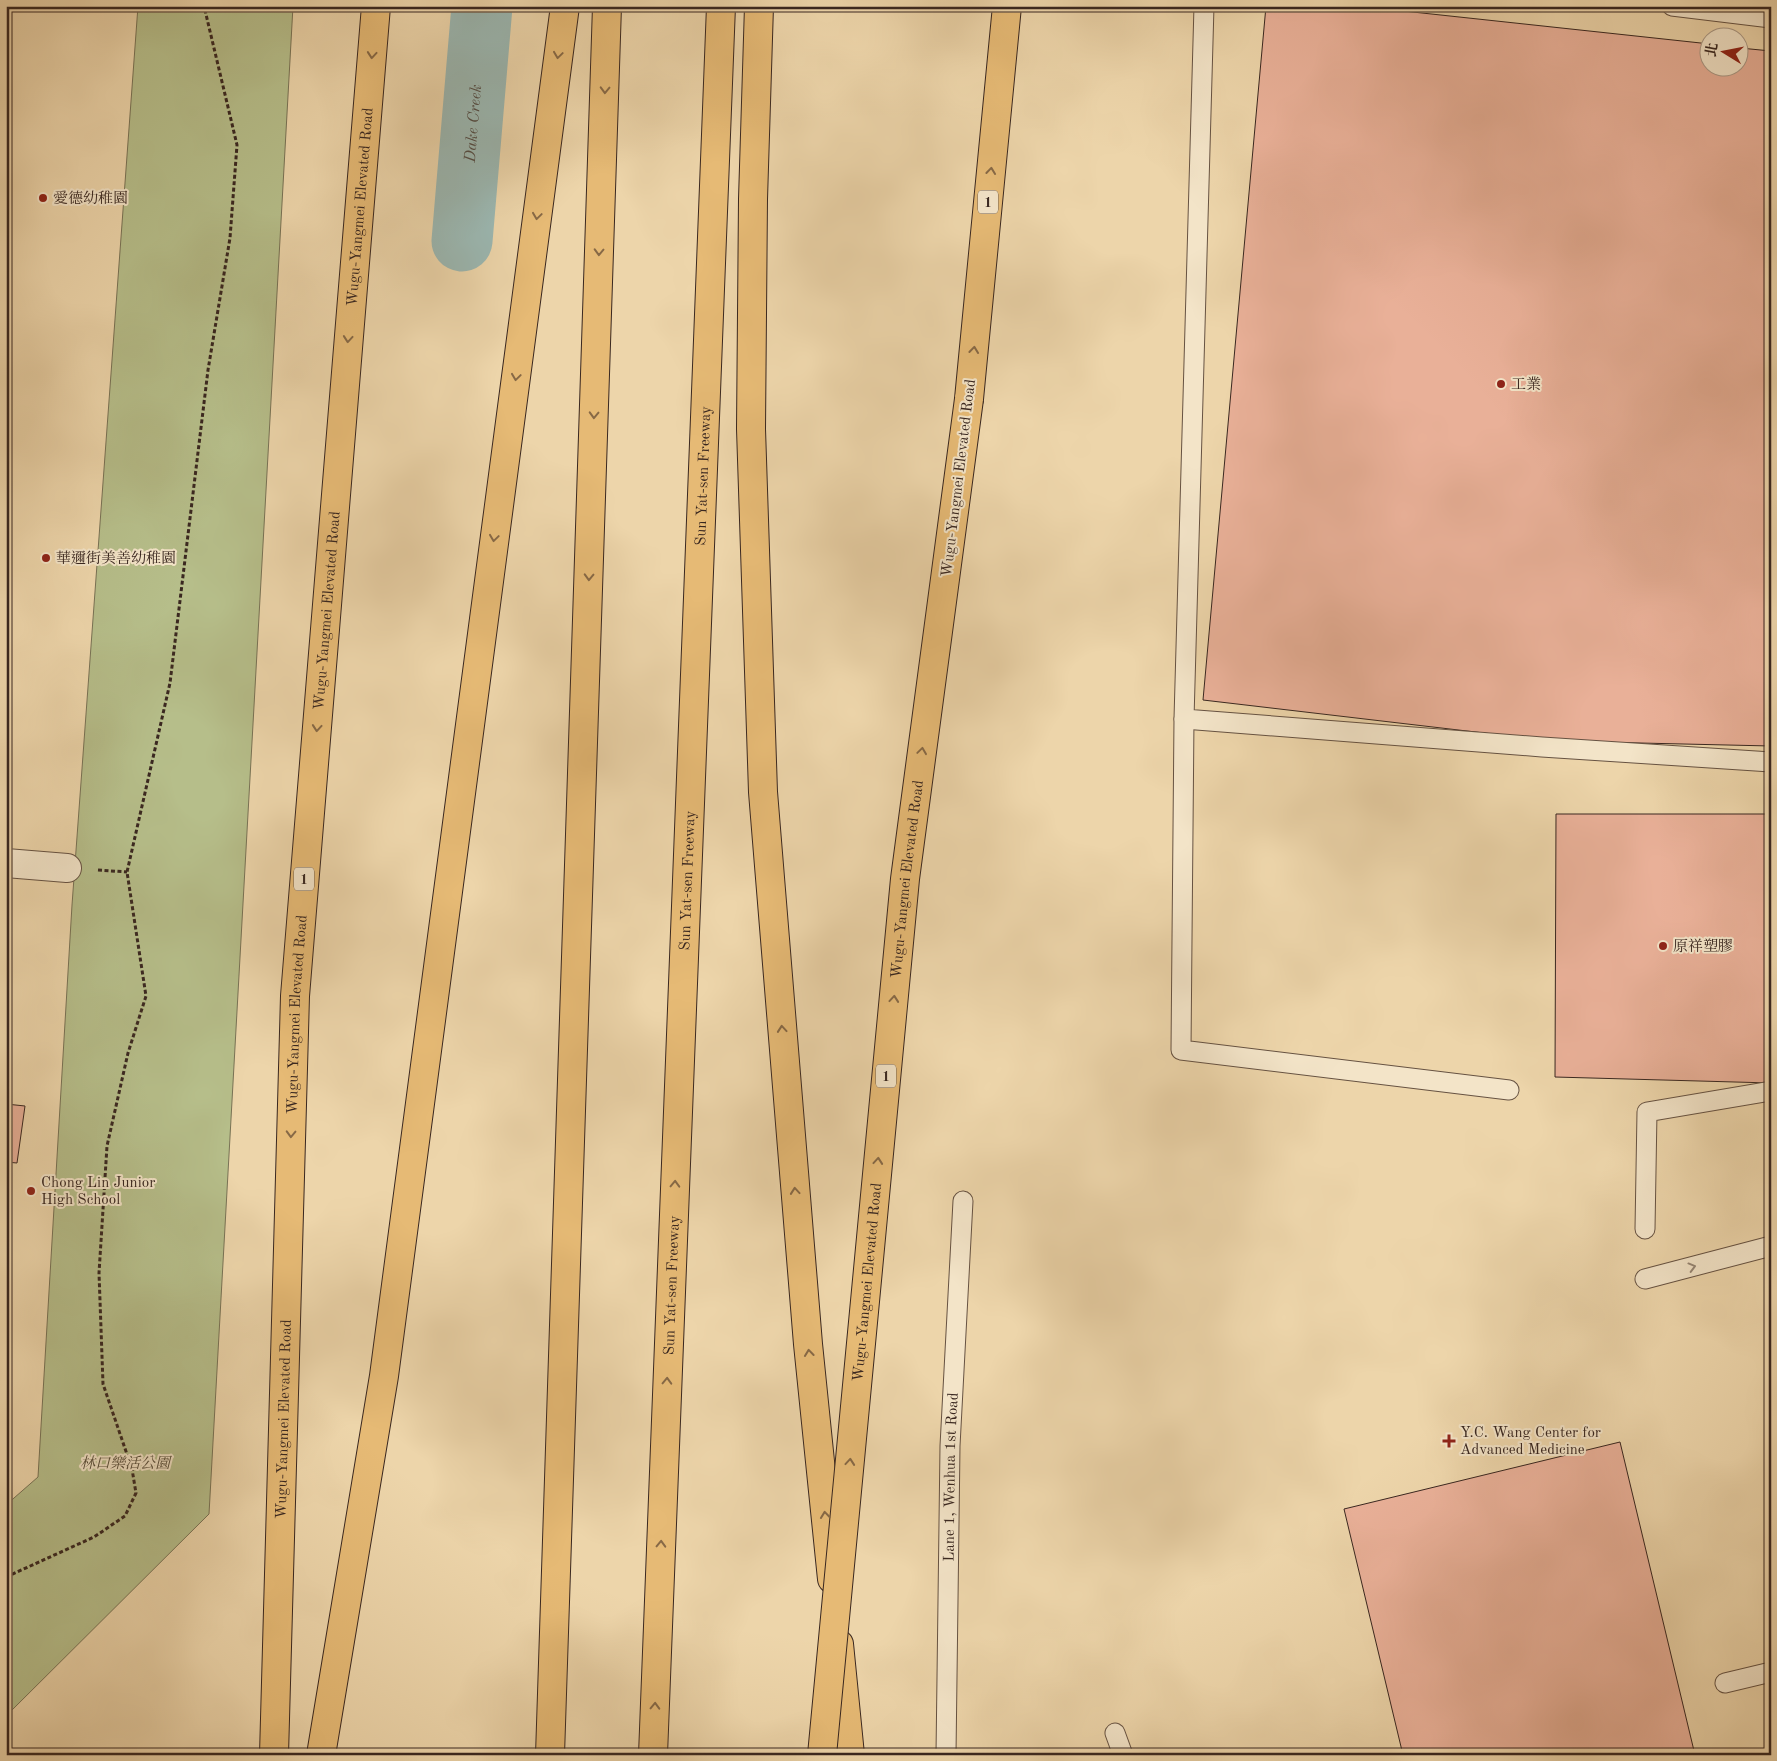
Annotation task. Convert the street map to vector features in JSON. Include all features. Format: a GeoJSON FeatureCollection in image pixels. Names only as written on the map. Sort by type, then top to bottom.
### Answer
{"type":"FeatureCollection","features":[{"type":"Feature","properties":{"kind":"highway","name":"Wugu-Yangmei Elevated Road"},"geometry":{"type":"LineString","coordinates":[[274,1755],[295,996],[376,6]]}},
{"type":"Feature","properties":{"kind":"highway"},"geometry":{"type":"LineString","coordinates":[[321,1755],[384,1376],[564,6]]}},
{"type":"Feature","properties":{"kind":"highway"},"geometry":{"type":"LineString","coordinates":[[550,1755],[607,6]]}},
{"type":"Feature","properties":{"kind":"highway","name":"Sun Yat-sen Freeway"},"geometry":{"type":"LineString","coordinates":[[653,1755],[721,6]]}},
{"type":"Feature","properties":{"kind":"highway"},"geometry":{"type":"LineString","coordinates":[[759,6],[753,199],[751,429],[763,792],[808,1344],[850,1755]]}},
{"type":"Feature","properties":{"kind":"highway","name":"Wugu-Yangmei Elevated Road"},"geometry":{"type":"LineString","coordinates":[[822,1755],[905,880],[969,399],[1007,6]]}},
{"type":"Feature","properties":{"kind":"street"},"geometry":{"type":"LineString","coordinates":[[6,863],[67,868]]}},
{"type":"Feature","properties":{"kind":"lane"},"geometry":{"type":"LineString","coordinates":[[1204,6],[1184,719],[1181,1050],[1509,1090]]}},
{"type":"Feature","properties":{"kind":"lane"},"geometry":{"type":"LineString","coordinates":[[1672,6],[1771,18]]}},
{"type":"Feature","properties":{"kind":"lane"},"geometry":{"type":"LineString","coordinates":[[1184,719],[1542,748],[1771,762]]}},
{"type":"Feature","properties":{"kind":"lane"},"geometry":{"type":"LineString","coordinates":[[1645,1228],[1647,1112],[1771,1091]]}},
{"type":"Feature","properties":{"kind":"lane","name":"Lane 1, Wenhua 1st Road"},"geometry":{"type":"LineString","coordinates":[[946,1755],[950,1446],[963,1202]]}},
{"type":"Feature","properties":{"kind":"lane"},"geometry":{"type":"LineString","coordinates":[[1645,1279],[1771,1246]]}},
{"type":"Feature","properties":{"kind":"lane"},"geometry":{"type":"LineString","coordinates":[[1725,1683],[1771,1672]]}},
{"type":"Feature","properties":{"kind":"lane"},"geometry":{"type":"LineString","coordinates":[[1115,1733],[1123,1755]]}},
{"type":"Feature","properties":{"kind":"path"},"geometry":{"type":"LineString","coordinates":[[6,1576],[94,1537],[125,1516],[136,1494],[132,1469],[103,1384],[99,1273],[107,1146],[128,1053],[146,996],[127,872],[170,683],[208,370],[230,238],[237,146],[204,6]]}},
{"type":"Feature","properties":{"kind":"green space","name":"林口樂活公園"},"geometry":{"type":"Polygon","coordinates":[[[138,6],[293,6],[209,1514],[6,1716],[6,1505],[38,1477],[72,905],[138,6]]]}},
{"type":"Feature","properties":{"kind":"building","name":"工業"},"geometry":{"type":"Polygon","coordinates":[[[1266,6],[1357,6],[1700,43],[1700,78],[1750,78],[1750,49],[1771,51],[1771,746],[1552,741],[1203,700],[1266,6]]]}},
{"type":"Feature","properties":{"kind":"building","name":"原祥塑膠"},"geometry":{"type":"Polygon","coordinates":[[[1556,814],[1771,814],[1771,1083],[1555,1077],[1556,814]]]}},
{"type":"Feature","properties":{"kind":"building"},"geometry":{"type":"Polygon","coordinates":[[[6,1104],[25,1106],[17,1163],[6,1162],[6,1104]]]}},
{"type":"Feature","properties":{"kind":"building"},"geometry":{"type":"Polygon","coordinates":[[[1771,1338],[1771,1357],[1766,1339],[1771,1338]]]}},
{"type":"Feature","properties":{"kind":"building"},"geometry":{"type":"Polygon","coordinates":[[[1620,1442],[1695,1755],[1403,1755],[1344,1509],[1620,1442]]]}},
{"type":"Feature","properties":{"kind":"waterway","name":"Dake Creek"},"geometry":{"type":"LineString","coordinates":[[462,241],[482,6]]}},
{"type":"Feature","properties":{"kind":"place","name":"愛德幼稚園"},"geometry":{"type":"Point","coordinates":[43,198]}},
{"type":"Feature","properties":{"kind":"place","name":"工業"},"geometry":{"type":"Point","coordinates":[1501,384]}},
{"type":"Feature","properties":{"kind":"place","name":"華邇街美善幼稚園"},"geometry":{"type":"Point","coordinates":[46,558]}},
{"type":"Feature","properties":{"kind":"place","name":"原祥塑膠"},"geometry":{"type":"Point","coordinates":[1663,946]}},
{"type":"Feature","properties":{"kind":"place","name":"Chong Lin Junior High School"},"geometry":{"type":"Point","coordinates":[31,1191]}},
{"type":"Feature","properties":{"kind":"place","name":"Y.C. Wang Center for Advanced Medicine"},"geometry":{"type":"Point","coordinates":[1449,1441]}}]}
